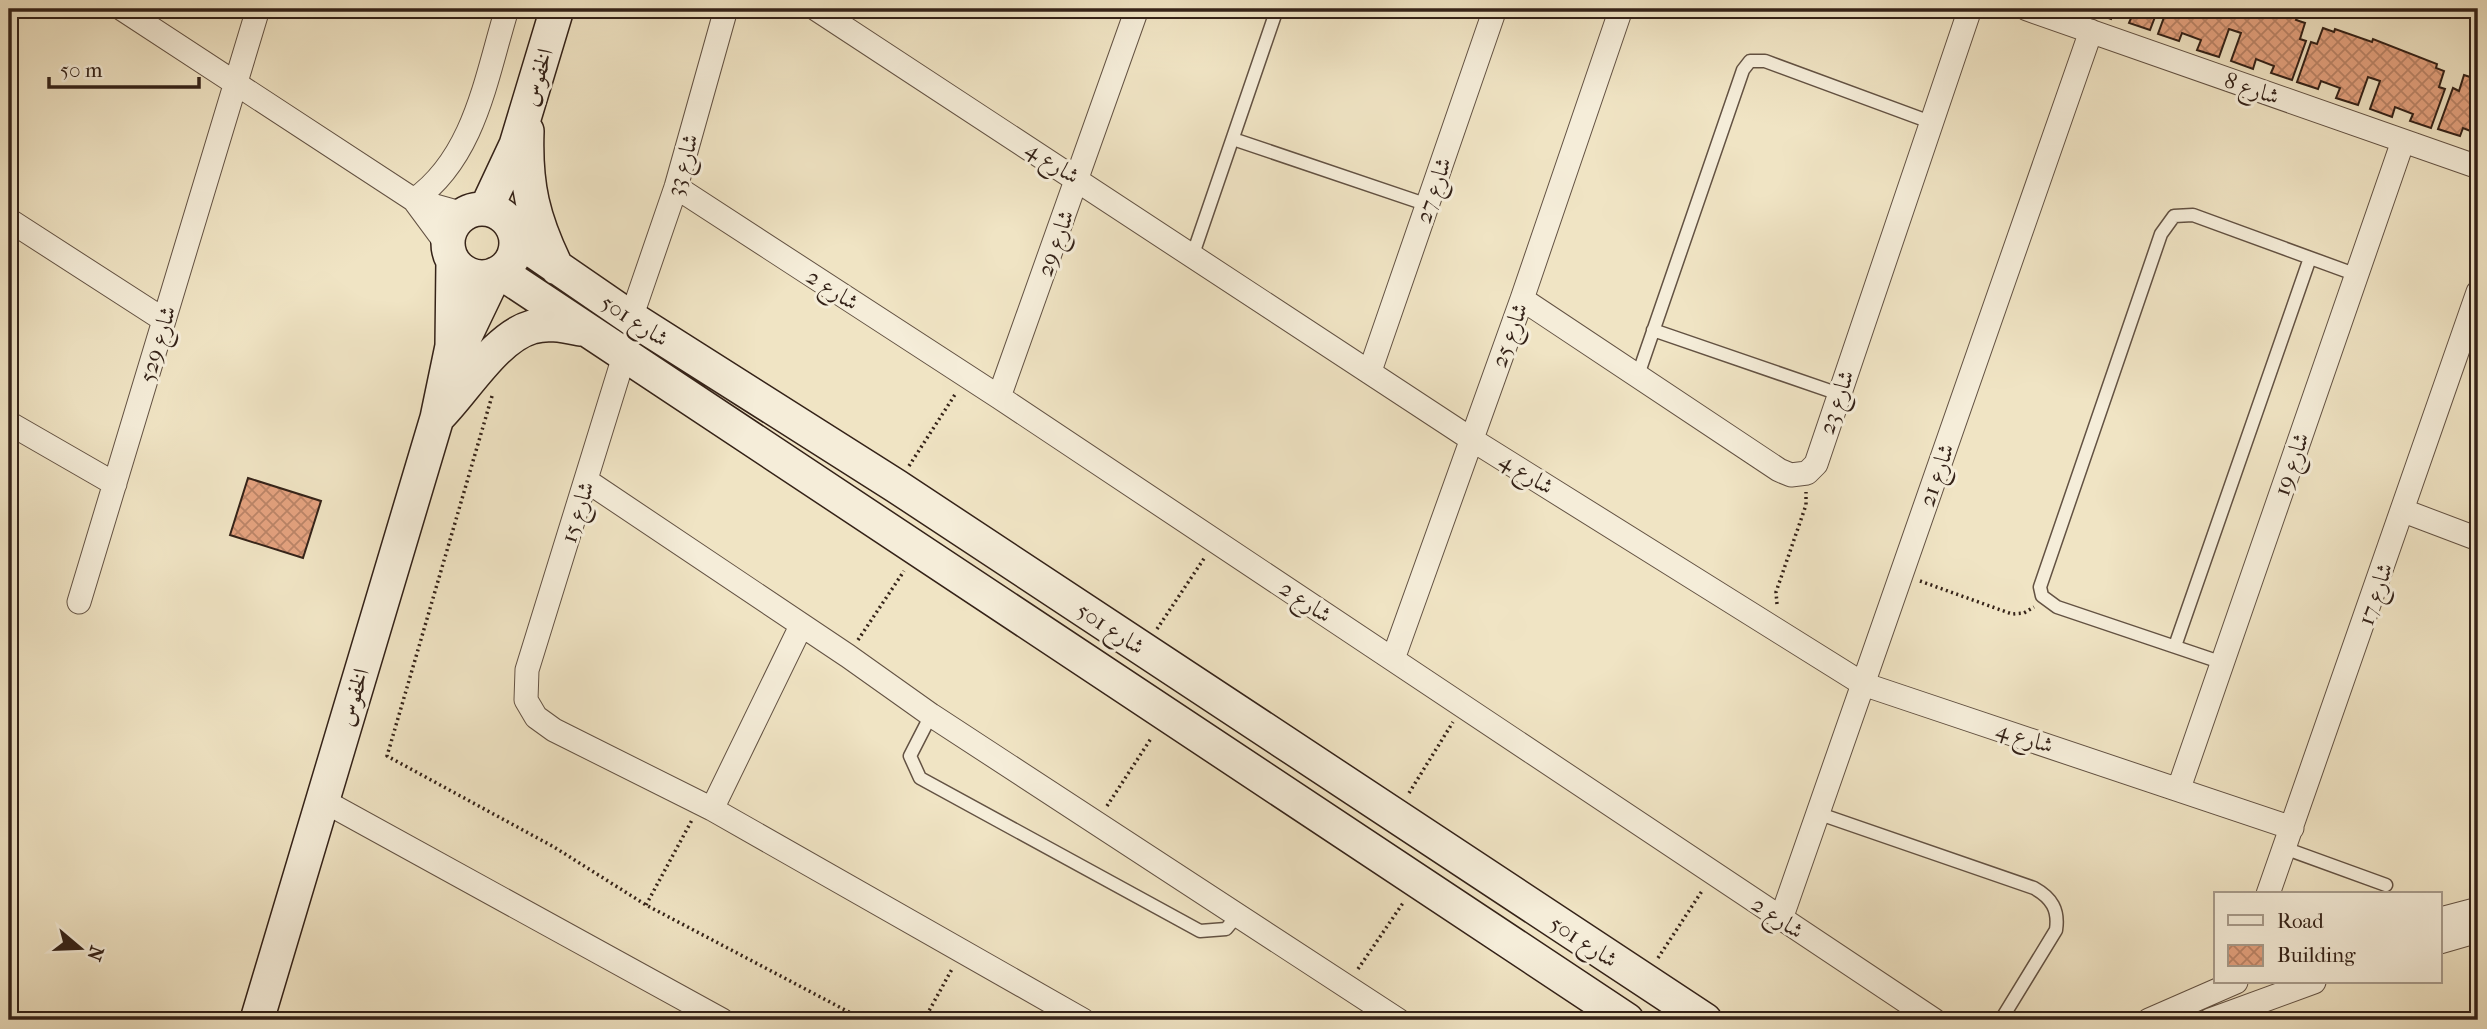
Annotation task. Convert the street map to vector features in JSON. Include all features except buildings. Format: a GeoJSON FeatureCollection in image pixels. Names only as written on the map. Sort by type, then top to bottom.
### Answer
{"type":"FeatureCollection","features":[{"type":"Feature","properties":{"kind":"street","name":"شارع 501"},"geometry":{"type":"LineString","coordinates":[[122,9],[414,200],[494,222],[558,270],[896,486],[1705,1020]]}},
{"type":"Feature","properties":{"kind":"street","name":"شارع 529"},"geometry":{"type":"LineString","coordinates":[[79,602],[258,9]]}},
{"type":"Feature","properties":{"kind":"street"},"geometry":{"type":"LineString","coordinates":[[414,200],[443,177],[463,146],[508,9]]}},
{"type":"Feature","properties":{"kind":"street","name":"الخفوس"},"geometry":{"type":"LineString","coordinates":[[448,373],[497,273],[511,261],[494,222],[558,9]]}},
{"type":"Feature","properties":{"kind":"street","name":"شارع 33"},"geometry":{"type":"LineString","coordinates":[[631,318],[676,187],[726,9]]}},
{"type":"Feature","properties":{"kind":"street","name":"شارع 4"},"geometry":{"type":"LineString","coordinates":[[816,9],[1471,439],[1863,684],[2179,788],[2288,838]]}},
{"type":"Feature","properties":{"kind":"street","name":"شارع 29"},"geometry":{"type":"LineString","coordinates":[[999,397],[1137,9]]}},
{"type":"Feature","properties":{"kind":"street","name":"شارع 27"},"geometry":{"type":"LineString","coordinates":[[1370,371],[1495,9]]}},
{"type":"Feature","properties":{"kind":"street","name":"شارع 25"},"geometry":{"type":"LineString","coordinates":[[1393,659],[1522,299],[1621,9]]}},
{"type":"Feature","properties":{"kind":"street","name":"شارع 23"},"geometry":{"type":"LineString","coordinates":[[1800,475],[1816,464],[1970,9]]}},
{"type":"Feature","properties":{"kind":"street","name":"شارع 8"},"geometry":{"type":"LineString","coordinates":[[2026,9],[2478,167]]}},
{"type":"Feature","properties":{"kind":"street","name":"شارع 21"},"geometry":{"type":"LineString","coordinates":[[1781,919],[2091,31]]}},
{"type":"Feature","properties":{"kind":"street"},"geometry":{"type":"LineString","coordinates":[[528,106],[526,152],[530,198],[539,231],[558,270]]}},
{"type":"Feature","properties":{"kind":"street","name":"شارع 19"},"geometry":{"type":"LineString","coordinates":[[2179,788],[2403,141]]}},
{"type":"Feature","properties":{"kind":"street","name":"شارع 2"},"geometry":{"type":"LineString","coordinates":[[676,187],[999,397],[1934,1020]]}},
{"type":"Feature","properties":{"kind":"street","name":"شارع 501"},"geometry":{"type":"LineString","coordinates":[[414,200],[451,254]]}},
{"type":"Feature","properties":{"kind":"street"},"geometry":{"type":"LineString","coordinates":[[9,220],[164,320]]}},
{"type":"Feature","properties":{"kind":"street"},"geometry":{"type":"LineString","coordinates":[[494,222],[450,231],[451,254],[476,276],[497,273]]}},
{"type":"Feature","properties":{"kind":"street","name":"الخفوس"},"geometry":{"type":"LineString","coordinates":[[257,1020],[437,418],[448,373],[454,317],[451,254]]}},
{"type":"Feature","properties":{"kind":"street","name":"شارع 501"},"geometry":{"type":"LineString","coordinates":[[497,273],[625,353],[1627,1020]]}},
{"type":"Feature","properties":{"kind":"street","name":"شارع 17"},"geometry":{"type":"LineString","coordinates":[[2270,892],[2478,292]]}},
{"type":"Feature","properties":{"kind":"street"},"geometry":{"type":"LineString","coordinates":[[1522,299],[1779,470],[1800,475]]}},
{"type":"Feature","properties":{"kind":"street"},"geometry":{"type":"LineString","coordinates":[[437,418],[495,351],[516,334],[545,325],[587,330]]}},
{"type":"Feature","properties":{"kind":"street","name":"شارع 15"},"geometry":{"type":"LineString","coordinates":[[625,353],[527,670],[526,700],[544,723],[707,807]]}},
{"type":"Feature","properties":{"kind":"street"},"geometry":{"type":"LineString","coordinates":[[9,423],[115,484]]}},
{"type":"Feature","properties":{"kind":"street"},"geometry":{"type":"LineString","coordinates":[[587,481],[848,656],[930,715],[1398,1020]]}},
{"type":"Feature","properties":{"kind":"street"},"geometry":{"type":"LineString","coordinates":[[2404,511],[2478,539]]}},
{"type":"Feature","properties":{"kind":"street"},"geometry":{"type":"LineString","coordinates":[[801,626],[707,807],[1083,1020]]}},
{"type":"Feature","properties":{"kind":"street"},"geometry":{"type":"LineString","coordinates":[[322,800],[722,1020]]}},
{"type":"Feature","properties":{"kind":"street"},"geometry":{"type":"LineString","coordinates":[[2442,918],[2478,909]]}},
{"type":"Feature","properties":{"kind":"street"},"geometry":{"type":"LineString","coordinates":[[2442,941],[2478,931]]}},
{"type":"Feature","properties":{"kind":"street"},"geometry":{"type":"LineString","coordinates":[[2149,1020],[2232,984]]}},
{"type":"Feature","properties":{"kind":"street"},"geometry":{"type":"LineString","coordinates":[[2238,984],[2246,1005]]}},
{"type":"Feature","properties":{"kind":"street"},"geometry":{"type":"LineString","coordinates":[[2210,1020],[2308,984]]}},
{"type":"Feature","properties":{"kind":"lane"},"geometry":{"type":"LineString","coordinates":[[1192,257],[1277,9]]}},
{"type":"Feature","properties":{"kind":"lane"},"geometry":{"type":"LineString","coordinates":[[1638,375],[1743,70],[1751,61],[1765,61],[1933,123]]}},
{"type":"Feature","properties":{"kind":"lane"},"geometry":{"type":"LineString","coordinates":[[1233,139],[1428,205]]}},
{"type":"Feature","properties":{"kind":"lane"},"geometry":{"type":"LineString","coordinates":[[2223,663],[2057,607],[2042,596],[2042,577],[2166,224],[2174,216],[2193,215],[2357,275]]}},
{"type":"Feature","properties":{"kind":"lane"},"geometry":{"type":"LineString","coordinates":[[2175,646],[2310,258]]}},
{"type":"Feature","properties":{"kind":"lane"},"geometry":{"type":"LineString","coordinates":[[1653,330],[1839,394]]}},
{"type":"Feature","properties":{"kind":"lane"},"geometry":{"type":"LineString","coordinates":[[930,715],[910,756],[920,778],[1200,931],[1226,929],[1237,916]]}},
{"type":"Feature","properties":{"kind":"lane"},"geometry":{"type":"LineString","coordinates":[[1817,813],[2034,888],[2050,899],[2058,919],[2049,943],[2001,1020]]}},
{"type":"Feature","properties":{"kind":"lane"},"geometry":{"type":"LineString","coordinates":[[2288,838],[2386,885]]}},
{"type":"Feature","properties":{"kind":"path"},"geometry":{"type":"LineString","coordinates":[[896,486],[966,376]]}},
{"type":"Feature","properties":{"kind":"path"},"geometry":{"type":"LineString","coordinates":[[1781,608],[1774,601],[1776,592],[1806,505],[1806,489],[1800,475]]}},
{"type":"Feature","properties":{"kind":"path"},"geometry":{"type":"LineString","coordinates":[[1143,650],[1216,541]]}},
{"type":"Feature","properties":{"kind":"path"},"geometry":{"type":"LineString","coordinates":[[848,656],[919,549]]}},
{"type":"Feature","properties":{"kind":"path"},"geometry":{"type":"LineString","coordinates":[[1902,575],[2012,614],[2024,613],[2034,608],[2042,596]]}},
{"type":"Feature","properties":{"kind":"path"},"geometry":{"type":"LineString","coordinates":[[1395,816],[1463,706]]}},
{"type":"Feature","properties":{"kind":"path"},"geometry":{"type":"LineString","coordinates":[[1096,822],[1167,714]]}},
{"type":"Feature","properties":{"kind":"path"},"geometry":{"type":"LineString","coordinates":[[646,905],[707,807]]}},
{"type":"Feature","properties":{"kind":"path"},"geometry":{"type":"LineString","coordinates":[[1643,980],[1714,874]]}},
{"type":"Feature","properties":{"kind":"path"},"geometry":{"type":"LineString","coordinates":[[1347,985],[1418,881]]}},
{"type":"Feature","properties":{"kind":"path"},"geometry":{"type":"LineString","coordinates":[[924,1020],[961,952]]}}]}
